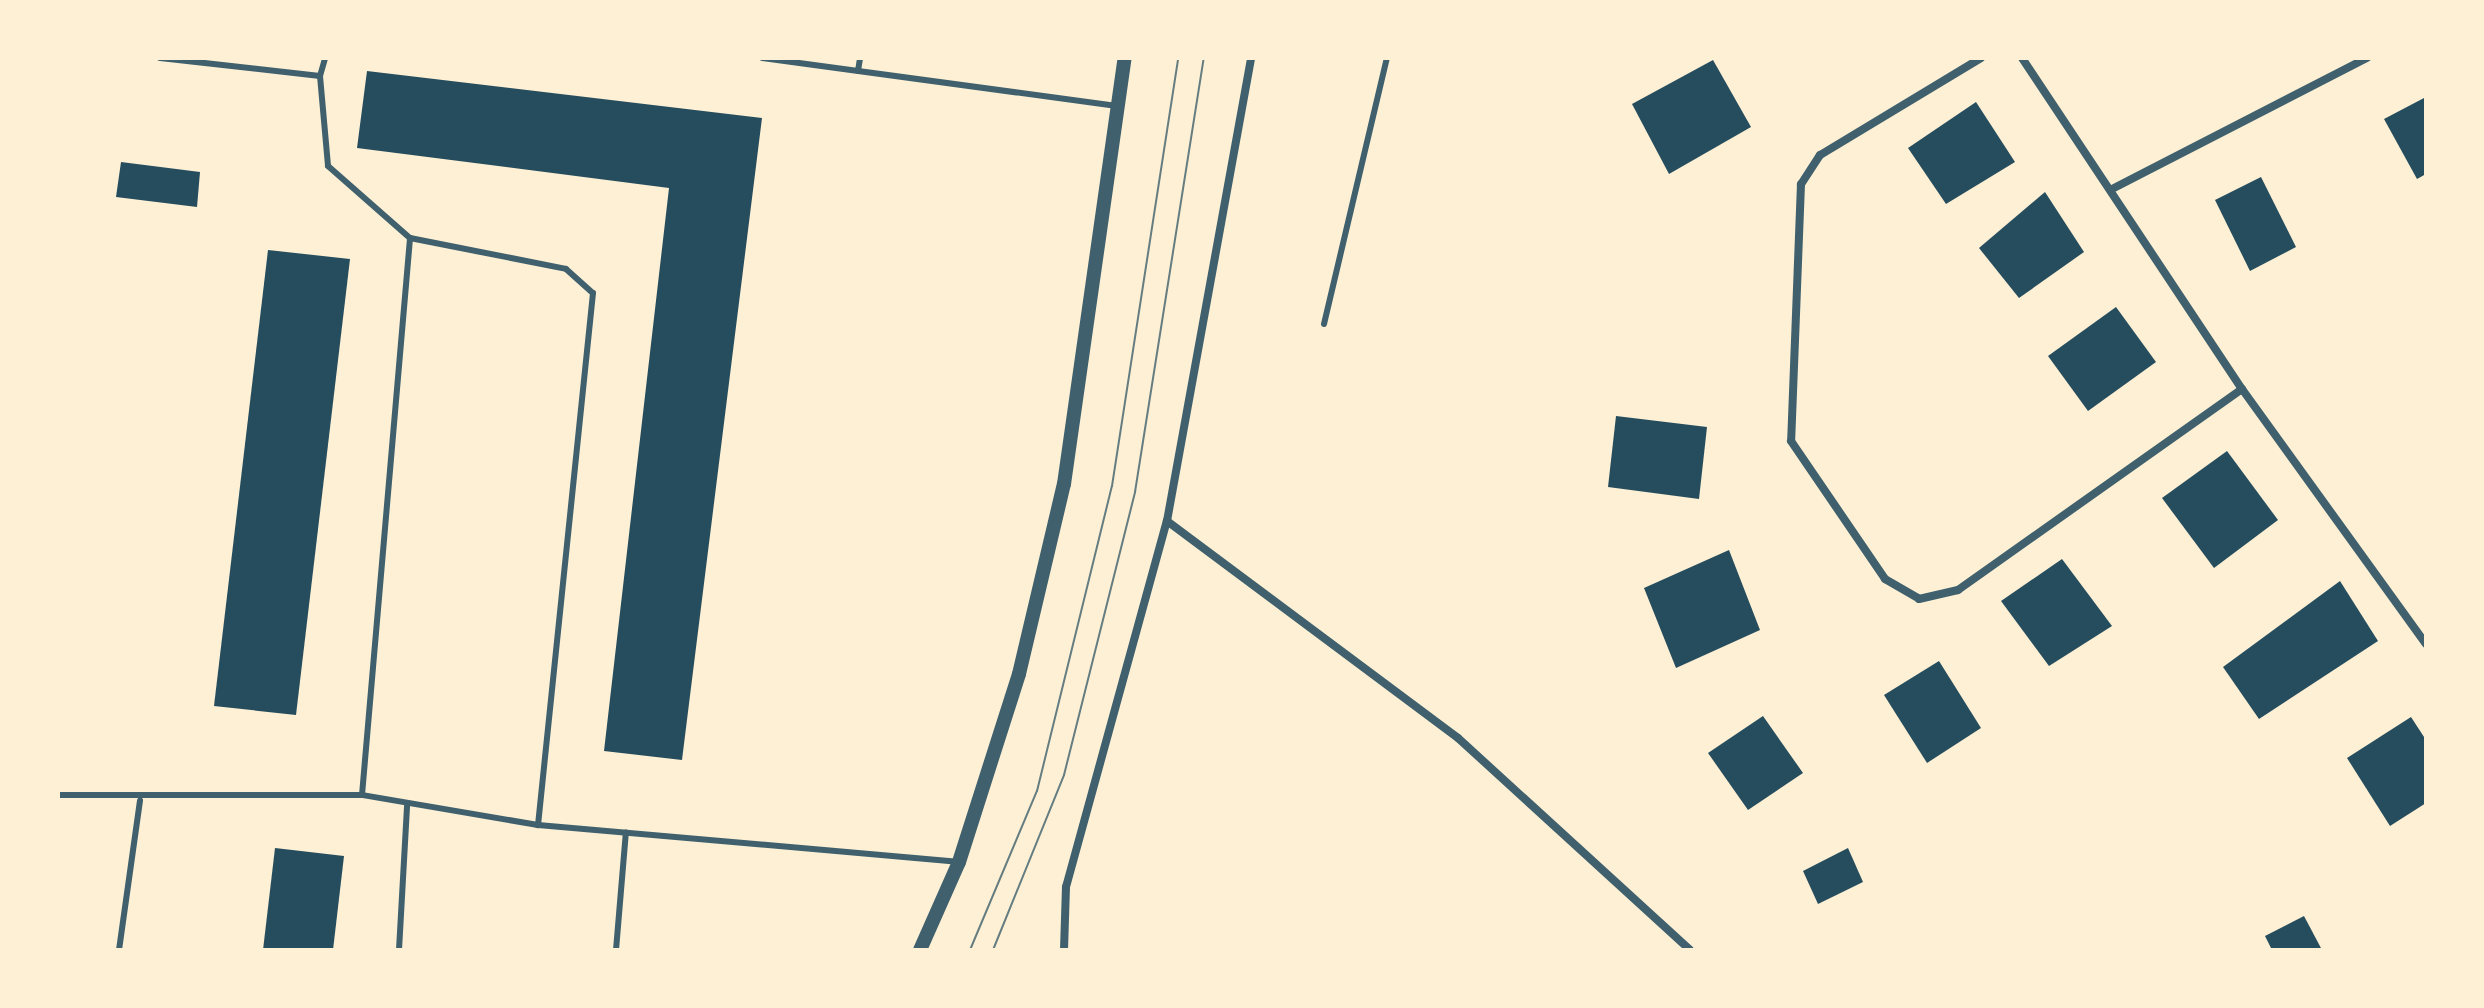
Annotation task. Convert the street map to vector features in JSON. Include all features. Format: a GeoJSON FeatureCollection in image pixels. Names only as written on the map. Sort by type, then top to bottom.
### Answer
{"type":"FeatureCollection","features":[{"type":"Feature","properties":{"kind":"street"},"geometry":{"type":"LineString","coordinates":[[920,950],[959,862],[1019,674],[1064,484],[1125,58]]}},
{"type":"Feature","properties":{"kind":"street"},"geometry":{"type":"LineString","coordinates":[[1064,950],[1066,887],[1167,521],[1251,58]]}},
{"type":"Feature","properties":{"kind":"street"},"geometry":{"type":"LineString","coordinates":[[1981,58],[1820,155],[1801,184],[1791,441],[1885,579],[1919,599],[1958,590],[2242,389]]}},
{"type":"Feature","properties":{"kind":"street"},"geometry":{"type":"LineString","coordinates":[[2022,58],[2112,189],[2242,389],[2426,644]]}},
{"type":"Feature","properties":{"kind":"street"},"geometry":{"type":"LineString","coordinates":[[2112,189],[2367,58]]}},
{"type":"Feature","properties":{"kind":"street"},"geometry":{"type":"LineString","coordinates":[[1167,521],[1458,738],[1690,950]]}},
{"type":"Feature","properties":{"kind":"lane"},"geometry":{"type":"LineString","coordinates":[[160,58],[320,76]]}},
{"type":"Feature","properties":{"kind":"lane"},"geometry":{"type":"LineString","coordinates":[[325,58],[320,76],[328,166],[410,238],[566,269],[593,293],[538,825]]}},
{"type":"Feature","properties":{"kind":"lane"},"geometry":{"type":"LineString","coordinates":[[762,58],[1119,106]]}},
{"type":"Feature","properties":{"kind":"lane"},"geometry":{"type":"LineString","coordinates":[[858,71],[860,58]]}},
{"type":"Feature","properties":{"kind":"lane"},"geometry":{"type":"LineString","coordinates":[[1324,324],[1387,58]]}},
{"type":"Feature","properties":{"kind":"lane"},"geometry":{"type":"LineString","coordinates":[[362,795],[410,238]]}},
{"type":"Feature","properties":{"kind":"lane"},"geometry":{"type":"LineString","coordinates":[[58,795],[140,800],[362,795],[407,806],[538,825],[959,862]]}},
{"type":"Feature","properties":{"kind":"lane"},"geometry":{"type":"LineString","coordinates":[[119,950],[140,800]]}},
{"type":"Feature","properties":{"kind":"lane"},"geometry":{"type":"LineString","coordinates":[[399,950],[407,806]]}},
{"type":"Feature","properties":{"kind":"lane"},"geometry":{"type":"LineString","coordinates":[[616,950],[626,832]]}},
{"type":"Feature","properties":{"kind":"building"},"geometry":{"type":"Polygon","coordinates":[[[1713,60],[1751,127],[1669,174],[1632,104],[1713,60]]]}},
{"type":"Feature","properties":{"kind":"building"},"geometry":{"type":"Polygon","coordinates":[[[367,71],[762,118],[682,760],[604,751],[669,188],[357,148],[367,71]]]}},
{"type":"Feature","properties":{"kind":"building"},"geometry":{"type":"Polygon","coordinates":[[[2424,98],[2426,174],[2417,179],[2384,119],[2424,98]]]}},
{"type":"Feature","properties":{"kind":"building"},"geometry":{"type":"Polygon","coordinates":[[[1976,102],[2015,162],[1946,204],[1908,148],[1976,102]]]}},
{"type":"Feature","properties":{"kind":"building"},"geometry":{"type":"Polygon","coordinates":[[[121,162],[200,172],[197,207],[116,197],[121,162]]]}},
{"type":"Feature","properties":{"kind":"building"},"geometry":{"type":"Polygon","coordinates":[[[2261,177],[2296,247],[2250,271],[2215,200],[2261,177]]]}},
{"type":"Feature","properties":{"kind":"building"},"geometry":{"type":"Polygon","coordinates":[[[2045,192],[2084,252],[2019,298],[1979,248],[2045,192]]]}},
{"type":"Feature","properties":{"kind":"building"},"geometry":{"type":"Polygon","coordinates":[[[268,250],[350,259],[296,715],[214,706],[268,250]]]}},
{"type":"Feature","properties":{"kind":"building"},"geometry":{"type":"Polygon","coordinates":[[[2116,307],[2156,362],[2088,411],[2048,356],[2116,307]]]}},
{"type":"Feature","properties":{"kind":"building"},"geometry":{"type":"Polygon","coordinates":[[[1616,416],[1707,427],[1699,499],[1608,487],[1616,416]]]}},
{"type":"Feature","properties":{"kind":"building"},"geometry":{"type":"Polygon","coordinates":[[[2227,451],[2278,520],[2214,568],[2162,498],[2227,451]]]}},
{"type":"Feature","properties":{"kind":"building"},"geometry":{"type":"Polygon","coordinates":[[[1729,550],[1760,630],[1676,668],[1644,588],[1729,550]]]}},
{"type":"Feature","properties":{"kind":"building"},"geometry":{"type":"Polygon","coordinates":[[[2062,559],[2112,626],[2049,666],[2001,601],[2062,559]]]}},
{"type":"Feature","properties":{"kind":"building"},"geometry":{"type":"Polygon","coordinates":[[[2340,581],[2378,641],[2259,719],[2223,667],[2340,581]]]}},
{"type":"Feature","properties":{"kind":"building"},"geometry":{"type":"Polygon","coordinates":[[[1939,661],[1981,728],[1927,763],[1884,695],[1939,661]]]}},
{"type":"Feature","properties":{"kind":"building"},"geometry":{"type":"Polygon","coordinates":[[[1763,716],[1803,773],[1748,810],[1708,753],[1763,716]]]}},
{"type":"Feature","properties":{"kind":"building"},"geometry":{"type":"Polygon","coordinates":[[[2411,717],[2426,740],[2426,803],[2390,826],[2347,758],[2411,717]]]}},
{"type":"Feature","properties":{"kind":"building"},"geometry":{"type":"Polygon","coordinates":[[[275,848],[344,856],[333,950],[263,950],[275,848]]]}},
{"type":"Feature","properties":{"kind":"building"},"geometry":{"type":"Polygon","coordinates":[[[1848,848],[1863,882],[1818,904],[1803,871],[1848,848]]]}},
{"type":"Feature","properties":{"kind":"building"},"geometry":{"type":"Polygon","coordinates":[[[2304,916],[2322,950],[2272,950],[2265,936],[2304,916]]]}},
{"type":"Feature","properties":{"kind":"tram line"},"geometry":{"type":"LineString","coordinates":[[970,950],[1037,791],[1112,486],[1178,58]]}},
{"type":"Feature","properties":{"kind":"tram line"},"geometry":{"type":"LineString","coordinates":[[993,950],[1064,775],[1135,492],[1204,58]]}}]}
